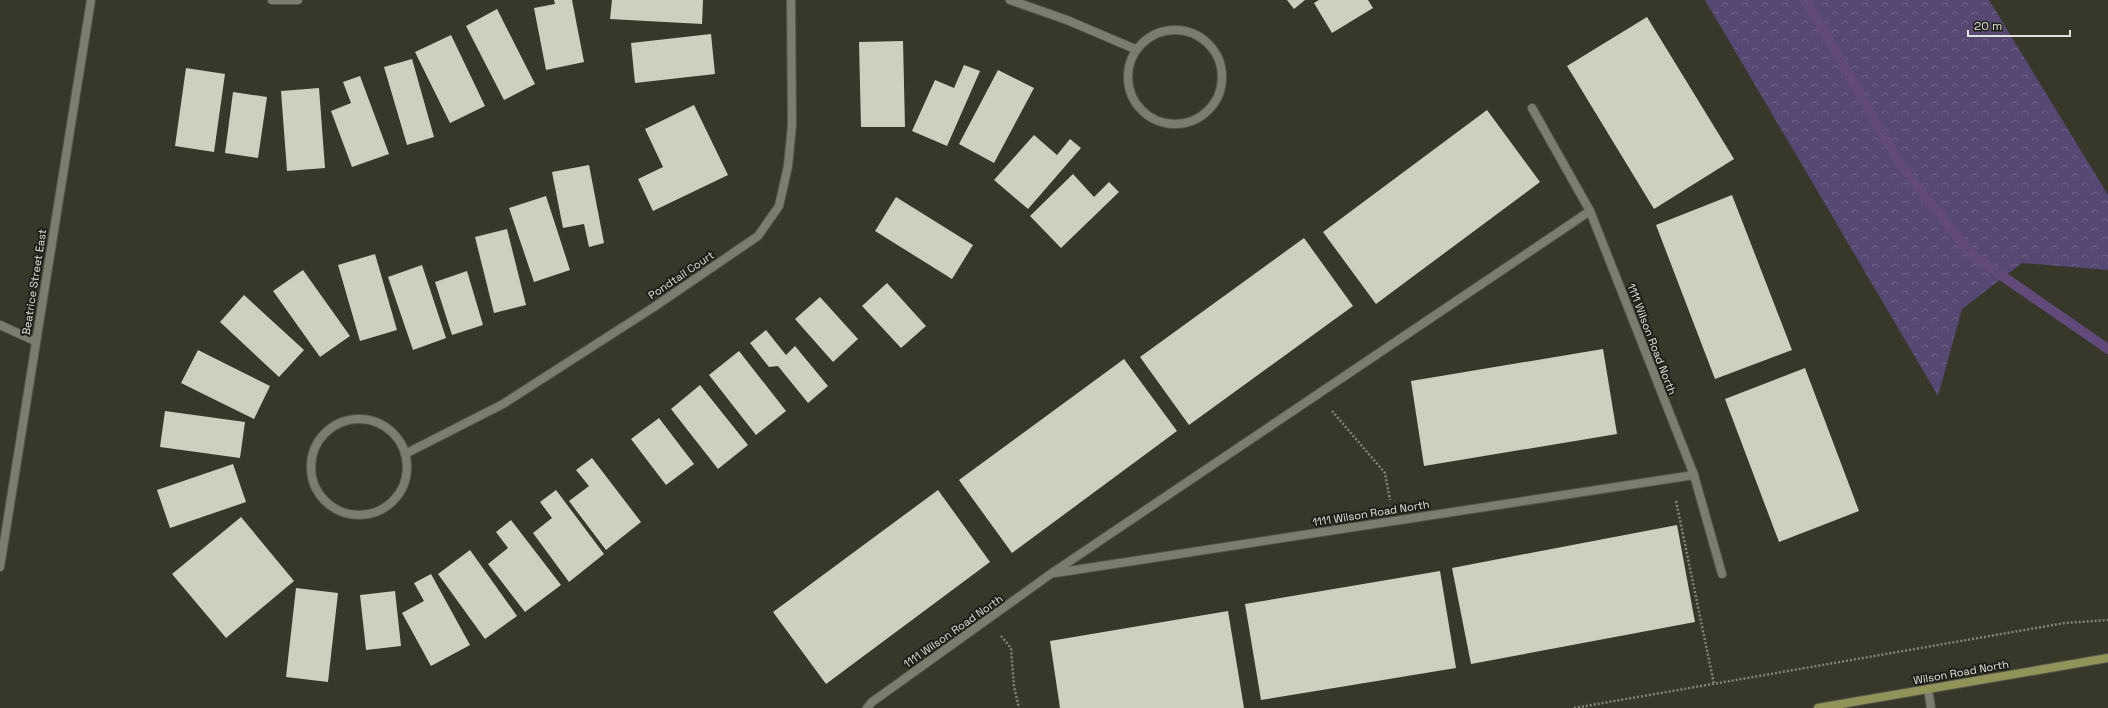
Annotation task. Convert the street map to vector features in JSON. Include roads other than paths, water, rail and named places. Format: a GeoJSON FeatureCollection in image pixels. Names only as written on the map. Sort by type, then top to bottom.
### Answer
{"type":"FeatureCollection","features":[{"type":"Feature","properties":{"kind":"main road","name":"Wilson Road North"},"geometry":{"type":"LineString","coordinates":[[1818,708],[2108,658]]}},
{"type":"Feature","properties":{"kind":"street","name":"Beatrice Street East"},"geometry":{"type":"LineString","coordinates":[[0,567],[91,0]]}},
{"type":"Feature","properties":{"kind":"street"},"geometry":{"type":"LineString","coordinates":[[272,0],[298,0]]}},
{"type":"Feature","properties":{"kind":"street","name":"Pondtail Court"},"geometry":{"type":"LineString","coordinates":[[405,454],[503,404],[654,307],[758,236],[778,206],[788,166],[792,125],[791,0]]}},
{"type":"Feature","properties":{"kind":"street"},"geometry":{"type":"LineString","coordinates":[[1010,0],[1067,20],[1135,49]]}},
{"type":"Feature","properties":{"kind":"street"},"geometry":{"type":"LineString","coordinates":[[1166,30],[1182,30],[1198,35],[1210,45],[1219,59],[1222,75],[1220,91],[1214,104],[1203,115],[1190,122],[1175,124],[1161,122],[1147,116],[1137,105],[1130,92],[1128,77],[1135,49],[1150,36],[1166,30]]}},
{"type":"Feature","properties":{"kind":"street","name":"1111 Wilson Road North"},"geometry":{"type":"LineString","coordinates":[[1532,108],[1590,210],[1694,475],[1722,574]]}},
{"type":"Feature","properties":{"kind":"street","name":"1111 Wilson Road North"},"geometry":{"type":"LineString","coordinates":[[867,708],[872,702],[1052,573],[1590,210]]}},
{"type":"Feature","properties":{"kind":"street"},"geometry":{"type":"LineString","coordinates":[[0,325],[36,341]]}},
{"type":"Feature","properties":{"kind":"street"},"geometry":{"type":"LineString","coordinates":[[358,418],[374,421],[389,429],[400,441],[405,454],[407,472],[403,486],[395,499],[383,508],[369,514],[354,515],[340,512],[327,504],[317,491],[311,476],[311,459],[317,443],[327,430],[341,422],[358,418]]}},
{"type":"Feature","properties":{"kind":"street","name":"1111 Wilson Road North"},"geometry":{"type":"LineString","coordinates":[[1052,573],[1694,475]]}},
{"type":"Feature","properties":{"kind":"street"},"geometry":{"type":"LineString","coordinates":[[1928,689],[1931,708]]}},
{"type":"Feature","properties":{"kind":"waterway"},"geometry":{"type":"LineString","coordinates":[[1806,0],[1901,166],[1972,255],[2108,349]]}}]}
